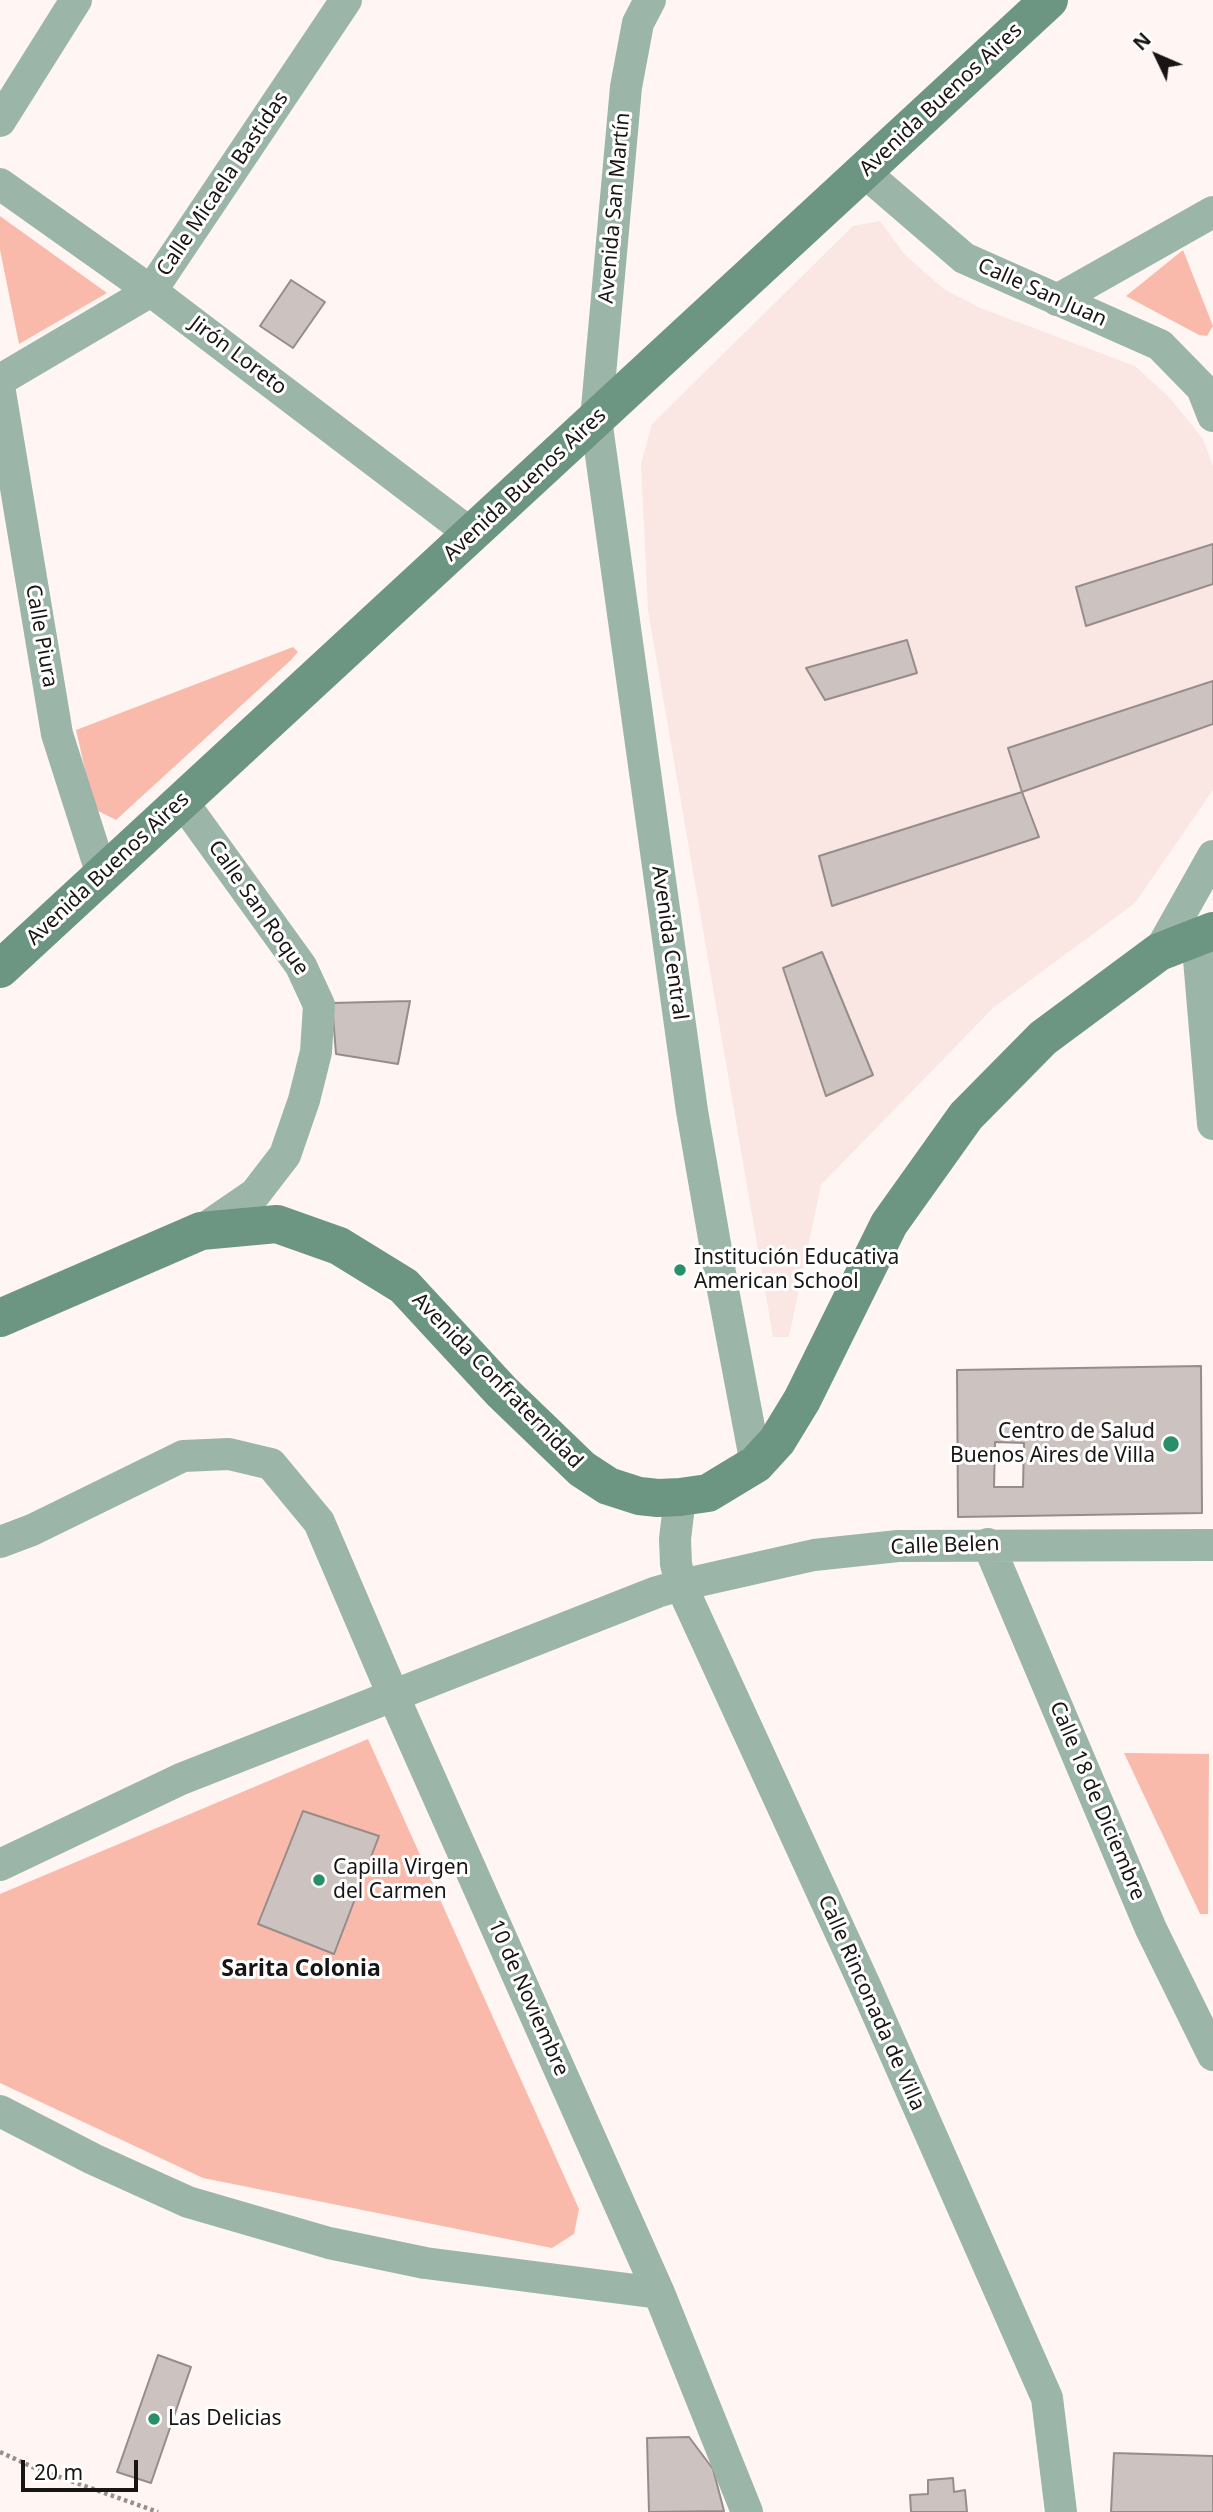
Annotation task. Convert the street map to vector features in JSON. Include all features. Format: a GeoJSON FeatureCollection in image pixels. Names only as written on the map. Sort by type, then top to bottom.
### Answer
{"type":"FeatureCollection","features":[{"type":"Feature","properties":{"kind":"street"},"geometry":{"type":"LineString","coordinates":[[0,121],[76,0]]}},
{"type":"Feature","properties":{"kind":"street","name":"Calle Micaela Bastidas"},"geometry":{"type":"LineString","coordinates":[[0,380],[151,290],[346,0]]}},
{"type":"Feature","properties":{"kind":"street","name":"Avenida San Martín"},"geometry":{"type":"LineString","coordinates":[[596,419],[626,87],[638,23],[650,0]]}},
{"type":"Feature","properties":{"kind":"street","name":"Avenida Buenos Aires"},"geometry":{"type":"LineString","coordinates":[[0,969],[1049,0]]}},
{"type":"Feature","properties":{"kind":"street","name":"Calle San Juan"},"geometry":{"type":"LineString","coordinates":[[863,171],[964,258],[1160,345],[1202,388],[1213,416]]}},
{"type":"Feature","properties":{"kind":"street","name":"Jirón Loreto"},"geometry":{"type":"LineString","coordinates":[[0,184],[151,290],[471,534]]}},
{"type":"Feature","properties":{"kind":"street"},"geometry":{"type":"LineString","coordinates":[[1057,300],[1213,212]]}},
{"type":"Feature","properties":{"kind":"street","name":"Calle Piura"},"geometry":{"type":"LineString","coordinates":[[0,392],[57,734],[102,875]]}},
{"type":"Feature","properties":{"kind":"street","name":"Avenida Central"},"geometry":{"type":"LineString","coordinates":[[596,419],[692,1111],[756,1464]]}},
{"type":"Feature","properties":{"kind":"street","name":"Calle San Roque"},"geometry":{"type":"LineString","coordinates":[[182,801],[301,965],[319,1005],[316,1052],[304,1100],[285,1154],[255,1194],[201,1231]]}},
{"type":"Feature","properties":{"kind":"street"},"geometry":{"type":"LineString","coordinates":[[1158,952],[1213,856]]}},
{"type":"Feature","properties":{"kind":"street"},"geometry":{"type":"LineString","coordinates":[[1205,933],[1213,1124]]}},
{"type":"Feature","properties":{"kind":"street","name":"Avenida Confraternidad"},"geometry":{"type":"LineString","coordinates":[[0,1318],[201,1231],[276,1224],[339,1246],[404,1286],[502,1391],[582,1469],[608,1486],[639,1496],[680,1497],[708,1493],[756,1464],[777,1441],[802,1401],[889,1224],[966,1116],[1043,1038],[1158,952],[1205,933]]}},
{"type":"Feature","properties":{"kind":"street","name":"10 de Noviembre"},"geometry":{"type":"LineString","coordinates":[[0,1542],[32,1530],[183,1456],[229,1454],[271,1464],[320,1522],[393,1695],[659,2293],[747,2512]]}},
{"type":"Feature","properties":{"kind":"street","name":"Calle Rinconada de Villa"},"geometry":{"type":"LineString","coordinates":[[680,1497],[675,1539],[676,1564],[681,1585],[867,1990],[1047,2398],[1061,2512]]}},
{"type":"Feature","properties":{"kind":"street","name":"Calle 18 de Diciembre"},"geometry":{"type":"LineString","coordinates":[[988,1544],[1151,1929],[1213,2054]]}},
{"type":"Feature","properties":{"kind":"street","name":"Calle Belen"},"geometry":{"type":"LineString","coordinates":[[0,1865],[181,1779],[681,1585],[814,1555],[898,1546],[1213,1545]]}},
{"type":"Feature","properties":{"kind":"street"},"geometry":{"type":"LineString","coordinates":[[0,2111],[93,2159],[188,2202],[329,2242],[425,2263],[659,2293]]}},
{"type":"Feature","properties":{"kind":"path"},"geometry":{"type":"LineString","coordinates":[[0,2452],[37,2469],[158,2512]]}},
{"type":"Feature","properties":{"kind":"shaded area"},"geometry":{"type":"Polygon","coordinates":[[[0,216],[107,293],[19,344],[0,250],[0,216]]]}},
{"type":"Feature","properties":{"kind":"shaded area"},"geometry":{"type":"Polygon","coordinates":[[[880,221],[906,256],[944,289],[978,307],[1135,366],[1170,398],[1203,439],[1213,466],[1213,790],[1135,903],[994,1007],[821,1185],[789,1337],[773,1337],[648,610],[641,464],[652,424],[853,226],[880,221]]]}},
{"type":"Feature","properties":{"kind":"shaded area"},"geometry":{"type":"Polygon","coordinates":[[[1183,250],[1213,326],[1207,336],[1199,335],[1126,296],[1183,250]]]}},
{"type":"Feature","properties":{"kind":"shaded area"},"geometry":{"type":"Polygon","coordinates":[[[293,647],[298,652],[291,660],[116,820],[94,809],[76,730],[293,647]]]}},
{"type":"Feature","properties":{"kind":"shaded area"},"geometry":{"type":"Polygon","coordinates":[[[368,1739],[579,2209],[574,2234],[552,2248],[203,2178],[0,2083],[0,1894],[368,1739]]]}},
{"type":"Feature","properties":{"kind":"shaded area"},"geometry":{"type":"Polygon","coordinates":[[[1124,1753],[1209,1754],[1208,1914],[1200,1914],[1124,1753]]]}},
{"type":"Feature","properties":{"kind":"building"},"geometry":{"type":"Polygon","coordinates":[[[291,280],[325,302],[293,348],[260,326],[291,280]]]}},
{"type":"Feature","properties":{"kind":"building"},"geometry":{"type":"Polygon","coordinates":[[[1213,544],[1213,584],[1086,626],[1076,587],[1213,544]]]}},
{"type":"Feature","properties":{"kind":"building"},"geometry":{"type":"Polygon","coordinates":[[[907,640],[917,673],[825,700],[806,668],[907,640]]]}},
{"type":"Feature","properties":{"kind":"building"},"geometry":{"type":"Polygon","coordinates":[[[1213,681],[1213,724],[1022,792],[1008,748],[1213,681]]]}},
{"type":"Feature","properties":{"kind":"building"},"geometry":{"type":"Polygon","coordinates":[[[1022,792],[1039,837],[832,906],[819,856],[1022,792]]]}},
{"type":"Feature","properties":{"kind":"building"},"geometry":{"type":"Polygon","coordinates":[[[822,952],[873,1075],[826,1096],[783,968],[822,952]]]}},
{"type":"Feature","properties":{"kind":"building"},"geometry":{"type":"Polygon","coordinates":[[[410,1001],[398,1064],[336,1054],[332,1003],[410,1001]]]}},
{"type":"Feature","properties":{"kind":"building"},"geometry":{"type":"Polygon","coordinates":[[[1201,1366],[1202,1513],[958,1517],[957,1370],[1201,1366]],[[995,1442],[994,1487],[1023,1487],[1024,1443],[995,1442]]]}},
{"type":"Feature","properties":{"kind":"building","name":"Capilla Virgen del Carmen"},"geometry":{"type":"Polygon","coordinates":[[[303,1811],[379,1836],[334,1954],[258,1924],[303,1811]]]}},
{"type":"Feature","properties":{"kind":"building","name":"Las Delicias"},"geometry":{"type":"Polygon","coordinates":[[[158,2355],[191,2367],[151,2483],[117,2472],[158,2355]]]}},
{"type":"Feature","properties":{"kind":"building"},"geometry":{"type":"Polygon","coordinates":[[[689,2437],[713,2469],[724,2511],[649,2512],[647,2438],[689,2437]]]}},
{"type":"Feature","properties":{"kind":"building"},"geometry":{"type":"Polygon","coordinates":[[[1114,2453],[1213,2456],[1213,2512],[1111,2512],[1114,2453]]]}},
{"type":"Feature","properties":{"kind":"building"},"geometry":{"type":"Polygon","coordinates":[[[953,2478],[954,2492],[965,2490],[967,2512],[911,2512],[910,2495],[928,2494],[928,2480],[953,2478]]]}},
{"type":"Feature","properties":{"kind":"place","name":"Institución Educativa American School"},"geometry":{"type":"Point","coordinates":[680,1270]}},
{"type":"Feature","properties":{"kind":"place","name":"Centro de Salud Buenos Aires de Villa"},"geometry":{"type":"Point","coordinates":[1171,1444]}},
{"type":"Feature","properties":{"kind":"place","name":"Capilla Virgen del Carmen"},"geometry":{"type":"Point","coordinates":[319,1880]}},
{"type":"Feature","properties":{"kind":"place","name":"Las Delicias"},"geometry":{"type":"Point","coordinates":[154,2419]}},
{"type":"Feature","properties":{"kind":"district","name":"Sarita Colonia"},"geometry":{"type":"Point","coordinates":[301,1969]}}]}
